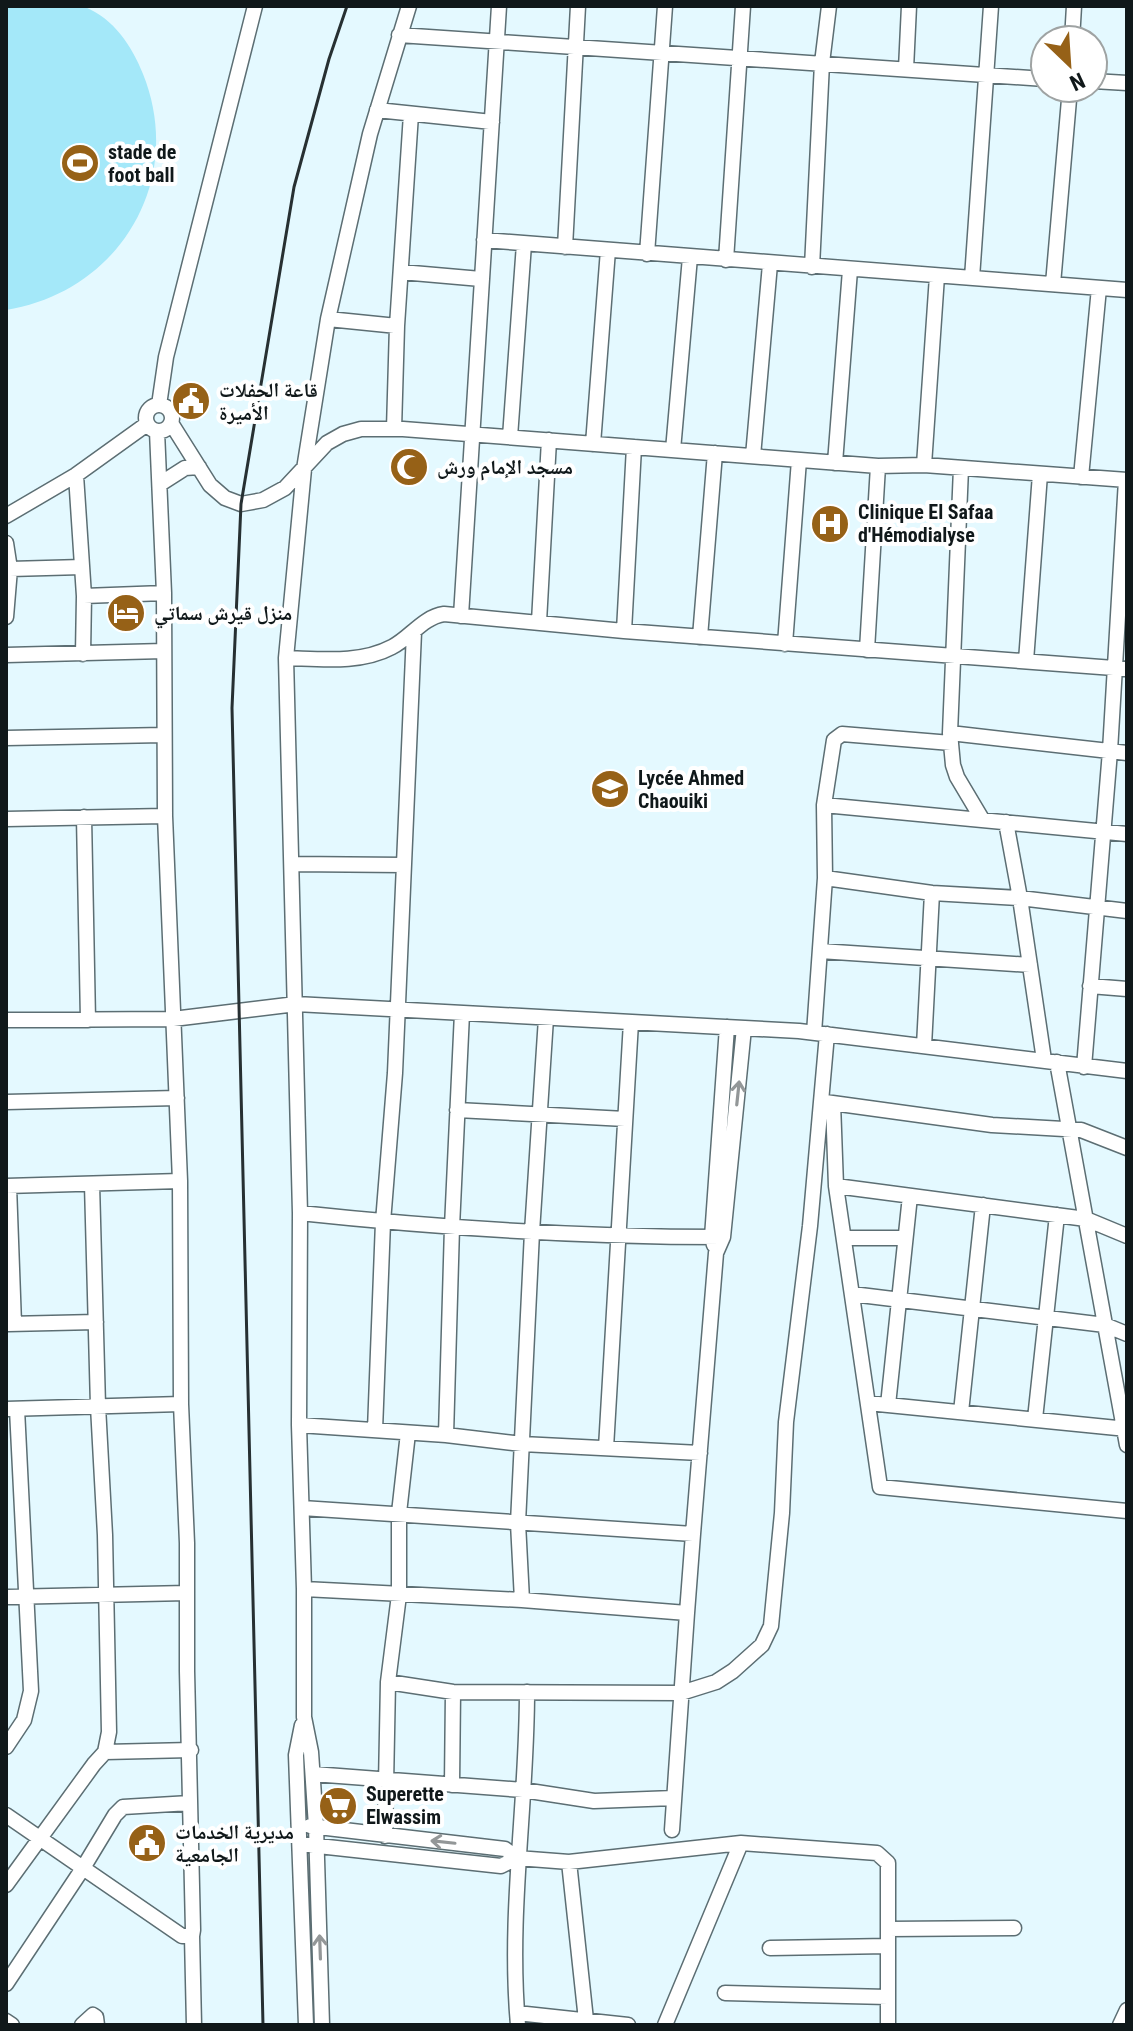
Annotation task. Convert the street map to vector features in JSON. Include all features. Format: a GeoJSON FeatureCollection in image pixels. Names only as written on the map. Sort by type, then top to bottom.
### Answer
{"type":"FeatureCollection","features":[{"type":"Feature","properties":{"kind":"street"},"geometry":{"type":"LineString","coordinates":[[159,405],[162,375],[255,6]]}},
{"type":"Feature","properties":{"kind":"street"},"geometry":{"type":"LineString","coordinates":[[322,2025],[313,1774],[304,1717],[299,1425],[300,1213],[286,658],[304,469],[328,319],[377,110],[409,6]]}},
{"type":"Feature","properties":{"kind":"street"},"geometry":{"type":"LineString","coordinates":[[461,616],[499,6]]}},
{"type":"Feature","properties":{"kind":"street"},"geometry":{"type":"LineString","coordinates":[[565,247],[578,6]]}},
{"type":"Feature","properties":{"kind":"street"},"geometry":{"type":"LineString","coordinates":[[647,254],[665,6]]}},
{"type":"Feature","properties":{"kind":"street"},"geometry":{"type":"LineString","coordinates":[[726,260],[743,6]]}},
{"type":"Feature","properties":{"kind":"street"},"geometry":{"type":"LineString","coordinates":[[812,267],[822,63],[829,6]]}},
{"type":"Feature","properties":{"kind":"street"},"geometry":{"type":"LineString","coordinates":[[906,69],[909,6]]}},
{"type":"Feature","properties":{"kind":"street"},"geometry":{"type":"LineString","coordinates":[[972,278],[991,6]]}},
{"type":"Feature","properties":{"kind":"street"},"geometry":{"type":"LineString","coordinates":[[399,35],[1029,78]]}},
{"type":"Feature","properties":{"kind":"street"},"geometry":{"type":"LineString","coordinates":[[1053,284],[1069,104]]}},
{"type":"Feature","properties":{"kind":"street"},"geometry":{"type":"LineString","coordinates":[[377,110],[492,122]]}},
{"type":"Feature","properties":{"kind":"street"},"geometry":{"type":"LineString","coordinates":[[394,429],[397,326],[411,114]]}},
{"type":"Feature","properties":{"kind":"street"},"geometry":{"type":"LineString","coordinates":[[484,240],[1127,290]]}},
{"type":"Feature","properties":{"kind":"street"},"geometry":{"type":"LineString","coordinates":[[510,437],[524,244]]}},
{"type":"Feature","properties":{"kind":"street"},"geometry":{"type":"LineString","coordinates":[[593,444],[608,250]]}},
{"type":"Feature","properties":{"kind":"street"},"geometry":{"type":"LineString","coordinates":[[673,450],[690,257]]}},
{"type":"Feature","properties":{"kind":"street"},"geometry":{"type":"LineString","coordinates":[[753,456],[770,264]]}},
{"type":"Feature","properties":{"kind":"street"},"geometry":{"type":"LineString","coordinates":[[835,463],[850,270]]}},
{"type":"Feature","properties":{"kind":"street"},"geometry":{"type":"LineString","coordinates":[[401,272],[481,279]]}},
{"type":"Feature","properties":{"kind":"street"},"geometry":{"type":"LineString","coordinates":[[924,465],[937,276]]}},
{"type":"Feature","properties":{"kind":"street"},"geometry":{"type":"LineString","coordinates":[[1081,477],[1099,288]]}},
{"type":"Feature","properties":{"kind":"street"},"geometry":{"type":"LineString","coordinates":[[328,319],[397,326]]}},
{"type":"Feature","properties":{"kind":"street"},"geometry":{"type":"LineString","coordinates":[[159,405],[170,410],[171,423],[217,492],[241,504],[273,495],[285,488],[327,443],[361,429],[472,434],[878,466],[924,465],[1126,480],[1120,668],[1102,833],[1084,1067]]}},
{"type":"Feature","properties":{"kind":"street"},"geometry":{"type":"LineString","coordinates":[[159,405],[147,411],[160,484],[164,593],[165,816],[180,1181],[181,1404],[191,1750],[194,2025]]}},
{"type":"Feature","properties":{"kind":"street"},"geometry":{"type":"LineString","coordinates":[[6,516],[152,428],[166,429],[171,423]]}},
{"type":"Feature","properties":{"kind":"street"},"geometry":{"type":"LineString","coordinates":[[539,622],[549,440]]}},
{"type":"Feature","properties":{"kind":"street"},"geometry":{"type":"LineString","coordinates":[[624,631],[634,447]]}},
{"type":"Feature","properties":{"kind":"street"},"geometry":{"type":"LineString","coordinates":[[700,637],[715,453]]}},
{"type":"Feature","properties":{"kind":"street"},"geometry":{"type":"LineString","coordinates":[[785,644],[799,460]]}},
{"type":"Feature","properties":{"kind":"street"},"geometry":{"type":"LineString","coordinates":[[867,650],[878,466]]}},
{"type":"Feature","properties":{"kind":"street"},"geometry":{"type":"LineString","coordinates":[[160,484],[185,468],[199,467]]}},
{"type":"Feature","properties":{"kind":"street"},"geometry":{"type":"LineString","coordinates":[[961,468],[950,738],[957,777],[982,819]]}},
{"type":"Feature","properties":{"kind":"street"},"geometry":{"type":"LineString","coordinates":[[1026,661],[1040,474]]}},
{"type":"Feature","properties":{"kind":"street"},"geometry":{"type":"LineString","coordinates":[[76,475],[84,596],[83,654]]}},
{"type":"Feature","properties":{"kind":"street"},"geometry":{"type":"LineString","coordinates":[[6,543],[10,569],[6,617]]}},
{"type":"Feature","properties":{"kind":"street"},"geometry":{"type":"LineString","coordinates":[[10,569],[82,567]]}},
{"type":"Feature","properties":{"kind":"street"},"geometry":{"type":"LineString","coordinates":[[84,596],[164,593]]}},
{"type":"Feature","properties":{"kind":"street"},"geometry":{"type":"LineString","coordinates":[[286,658],[337,660],[373,655],[388,649],[436,615],[1120,668]]}},
{"type":"Feature","properties":{"kind":"street"},"geometry":{"type":"LineString","coordinates":[[375,1430],[383,1222],[393,1118],[414,632]]}},
{"type":"Feature","properties":{"kind":"street"},"geometry":{"type":"LineString","coordinates":[[6,655],[164,651]]}},
{"type":"Feature","properties":{"kind":"street"},"geometry":{"type":"LineString","coordinates":[[6,738],[164,735]]}},
{"type":"Feature","properties":{"kind":"street"},"geometry":{"type":"LineString","coordinates":[[1127,753],[950,738],[838,735],[834,740],[824,805],[825,878],[820,951],[821,1034],[836,1186],[880,1487],[1127,1511]]}},
{"type":"Feature","properties":{"kind":"street"},"geometry":{"type":"LineString","coordinates":[[824,805],[1127,834]]}},
{"type":"Feature","properties":{"kind":"street"},"geometry":{"type":"LineString","coordinates":[[6,819],[165,816]]}},
{"type":"Feature","properties":{"kind":"street"},"geometry":{"type":"LineString","coordinates":[[84,817],[88,1020]]}},
{"type":"Feature","properties":{"kind":"street"},"geometry":{"type":"LineString","coordinates":[[1006,822],[1030,965],[1050,1061],[1069,1129],[1127,1445]]}},
{"type":"Feature","properties":{"kind":"street"},"geometry":{"type":"LineString","coordinates":[[292,864],[404,865]]}},
{"type":"Feature","properties":{"kind":"street"},"geometry":{"type":"LineString","coordinates":[[825,878],[932,893],[1020,898],[1127,911]]}},
{"type":"Feature","properties":{"kind":"street"},"geometry":{"type":"LineString","coordinates":[[924,1046],[932,893]]}},
{"type":"Feature","properties":{"kind":"street"},"geometry":{"type":"LineString","coordinates":[[820,951],[1030,965]]}},
{"type":"Feature","properties":{"kind":"street"},"geometry":{"type":"LineString","coordinates":[[1090,986],[1127,989]]}},
{"type":"Feature","properties":{"kind":"street"},"geometry":{"type":"LineString","coordinates":[[6,1020],[173,1019],[296,1004],[821,1034],[1127,1071]]}},
{"type":"Feature","properties":{"kind":"street"},"geometry":{"type":"LineString","coordinates":[[446,1435],[462,1013]]}},
{"type":"Feature","properties":{"kind":"street"},"geometry":{"type":"LineString","coordinates":[[522,1600],[518,1523],[546,1018]]}},
{"type":"Feature","properties":{"kind":"street"},"geometry":{"type":"LineString","coordinates":[[606,1448],[631,1022]]}},
{"type":"Feature","properties":{"kind":"street"},"geometry":{"type":"LineString","coordinates":[[727,1027],[727,1126]]}},
{"type":"Feature","properties":{"kind":"street"},"geometry":{"type":"LineString","coordinates":[[672,1830],[717,1237],[727,1126],[744,1028]]}},
{"type":"Feature","properties":{"kind":"street"},"geometry":{"type":"LineString","coordinates":[[6,1102],[177,1098]]}},
{"type":"Feature","properties":{"kind":"street"},"geometry":{"type":"LineString","coordinates":[[827,1103],[992,1125],[1069,1129],[1089,1132],[1127,1148]]}},
{"type":"Feature","properties":{"kind":"street"},"geometry":{"type":"LineString","coordinates":[[388,1682],[453,1692],[681,1693],[716,1682],[762,1645],[771,1626],[782,1513],[786,1422],[827,1103]]}},
{"type":"Feature","properties":{"kind":"street"},"geometry":{"type":"LineString","coordinates":[[457,1110],[625,1119]]}},
{"type":"Feature","properties":{"kind":"street"},"geometry":{"type":"LineString","coordinates":[[96,1322],[10,1324],[8,1186],[180,1181]]}},
{"type":"Feature","properties":{"kind":"street"},"geometry":{"type":"LineString","coordinates":[[6,1885],[105,1752],[109,1700],[107,1597],[92,1184]]}},
{"type":"Feature","properties":{"kind":"street"},"geometry":{"type":"LineString","coordinates":[[836,1186],[1086,1219],[1127,1236]]}},
{"type":"Feature","properties":{"kind":"street"},"geometry":{"type":"LineString","coordinates":[[888,1405],[910,1196]]}},
{"type":"Feature","properties":{"kind":"street"},"geometry":{"type":"LineString","coordinates":[[961,1412],[983,1205]]}},
{"type":"Feature","properties":{"kind":"street"},"geometry":{"type":"LineString","coordinates":[[300,1213],[383,1222],[618,1237],[717,1237]]}},
{"type":"Feature","properties":{"kind":"street"},"geometry":{"type":"LineString","coordinates":[[1035,1419],[1057,1215]]}},
{"type":"Feature","properties":{"kind":"street"},"geometry":{"type":"LineString","coordinates":[[844,1238],[905,1238]]}},
{"type":"Feature","properties":{"kind":"street"},"geometry":{"type":"LineString","coordinates":[[852,1294],[1105,1325],[1127,1334]]}},
{"type":"Feature","properties":{"kind":"street"},"geometry":{"type":"LineString","coordinates":[[868,1403],[1125,1428]]}},
{"type":"Feature","properties":{"kind":"street"},"geometry":{"type":"LineString","coordinates":[[6,1747],[28,1710],[31,1664],[12,1409],[181,1404]]}},
{"type":"Feature","properties":{"kind":"street"},"geometry":{"type":"LineString","coordinates":[[299,1425],[446,1435],[522,1444],[700,1453]]}},
{"type":"Feature","properties":{"kind":"street"},"geometry":{"type":"LineString","coordinates":[[385,1836],[388,1682],[399,1595],[399,1513],[408,1433]]}},
{"type":"Feature","properties":{"kind":"street"},"geometry":{"type":"LineString","coordinates":[[302,1508],[693,1534]]}},
{"type":"Feature","properties":{"kind":"street"},"geometry":{"type":"LineString","coordinates":[[304,1589],[522,1600],[687,1613]]}},
{"type":"Feature","properties":{"kind":"street"},"geometry":{"type":"LineString","coordinates":[[6,1597],[187,1593]]}},
{"type":"Feature","properties":{"kind":"street"},"geometry":{"type":"LineString","coordinates":[[452,1785],[453,1692]]}},
{"type":"Feature","properties":{"kind":"street"},"geometry":{"type":"LineString","coordinates":[[527,1692],[517,1858],[518,2019],[586,2020],[628,2025]]}},
{"type":"Feature","properties":{"kind":"street"},"geometry":{"type":"LineString","coordinates":[[304,1717],[296,1755],[306,2025]]}},
{"type":"Feature","properties":{"kind":"street"},"geometry":{"type":"LineString","coordinates":[[105,1752],[191,1750]]}},
{"type":"Feature","properties":{"kind":"street"},"geometry":{"type":"LineString","coordinates":[[313,1774],[523,1790],[594,1801],[674,1798]]}},
{"type":"Feature","properties":{"kind":"street"},"geometry":{"type":"LineString","coordinates":[[6,1984],[123,1807],[190,1803]]}},
{"type":"Feature","properties":{"kind":"street"},"geometry":{"type":"LineString","coordinates":[[6,1815],[182,1936],[192,1936]]}},
{"type":"Feature","properties":{"kind":"street"},"geometry":{"type":"LineString","coordinates":[[299,1827],[316,1826],[505,1849],[517,1858]]}},
{"type":"Feature","properties":{"kind":"street"},"geometry":{"type":"LineString","coordinates":[[300,1844],[501,1866],[517,1858],[569,1862],[741,1843],[882,1855],[888,1863],[888,2025]]}},
{"type":"Feature","properties":{"kind":"street"},"geometry":{"type":"LineString","coordinates":[[665,2025],[741,1843]]}},
{"type":"Feature","properties":{"kind":"street"},"geometry":{"type":"LineString","coordinates":[[569,1862],[586,2020]]}},
{"type":"Feature","properties":{"kind":"street"},"geometry":{"type":"LineString","coordinates":[[888,1929],[1014,1928]]}},
{"type":"Feature","properties":{"kind":"street"},"geometry":{"type":"LineString","coordinates":[[770,1948],[888,1946]]}},
{"type":"Feature","properties":{"kind":"street"},"geometry":{"type":"LineString","coordinates":[[725,1993],[888,1997]]}},
{"type":"Feature","properties":{"kind":"street"},"geometry":{"type":"LineString","coordinates":[[1120,2025],[1127,2010]]}},
{"type":"Feature","properties":{"kind":"street"},"geometry":{"type":"LineString","coordinates":[[82,2025],[93,2015],[97,2025]]}},
{"type":"Feature","properties":{"kind":"street"},"geometry":{"type":"LineString","coordinates":[[6,2021],[12,2025]]}},
{"type":"Feature","properties":{"kind":"shaded area","name":"stade de foot ball"},"geometry":{"type":"Polygon","coordinates":[[[58,4],[85,7],[113,26],[133,53],[143,74],[154,114],[156,153],[148,191],[133,225],[110,256],[81,281],[46,299],[6,310],[6,6],[58,4]]]}},
{"type":"Feature","properties":{"kind":"railway"},"geometry":{"type":"LineString","coordinates":[[263,2025],[232,708],[241,504],[294,187],[347,6]]}},
{"type":"Feature","properties":{"kind":"place","name":"stade de foot ball"},"geometry":{"type":"Point","coordinates":[80,163]}},
{"type":"Feature","properties":{"kind":"place","name":"قاعة الحفلات الأميرة"},"geometry":{"type":"Point","coordinates":[191,401]}},
{"type":"Feature","properties":{"kind":"place","name":"مسجد الإمام ورش"},"geometry":{"type":"Point","coordinates":[409,467]}},
{"type":"Feature","properties":{"kind":"place","name":"Clinique El Safaa d'Hémodialyse"},"geometry":{"type":"Point","coordinates":[830,524]}},
{"type":"Feature","properties":{"kind":"place","name":"منزل قيرش سماتي"},"geometry":{"type":"Point","coordinates":[126,613]}},
{"type":"Feature","properties":{"kind":"place","name":"Lycée Ahmed Chaouiki"},"geometry":{"type":"Point","coordinates":[610,789]}},
{"type":"Feature","properties":{"kind":"place","name":"Superette Elwassim"},"geometry":{"type":"Point","coordinates":[338,1806]}},
{"type":"Feature","properties":{"kind":"place","name":"مديرية الخدمات الجامعية"},"geometry":{"type":"Point","coordinates":[147,1843]}}]}
